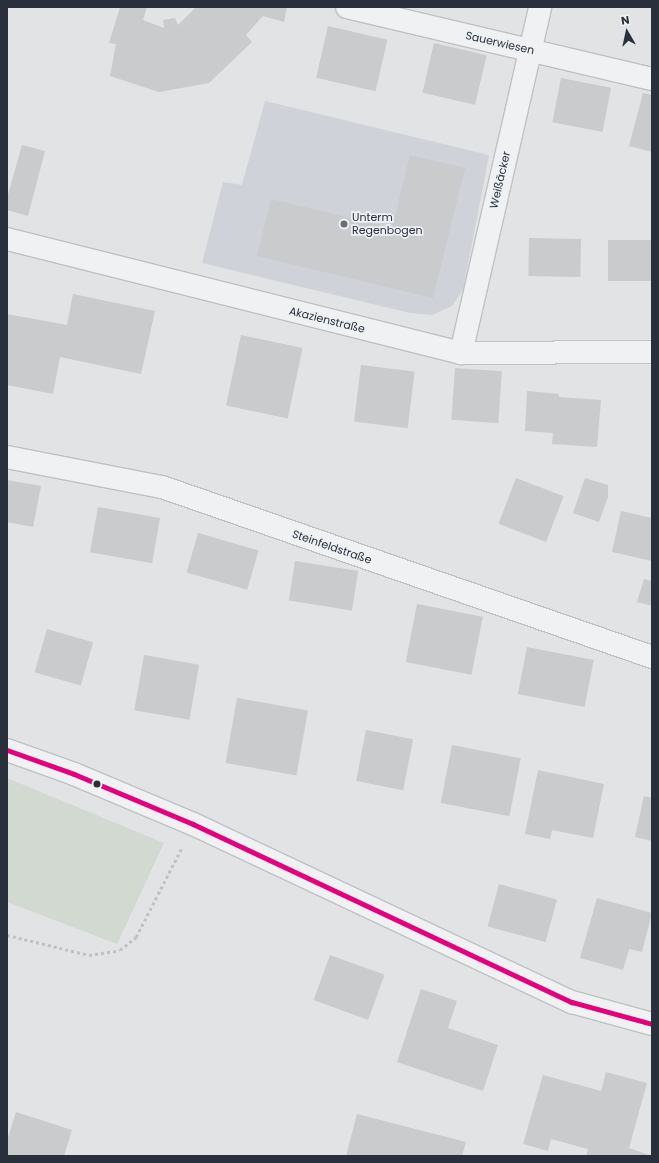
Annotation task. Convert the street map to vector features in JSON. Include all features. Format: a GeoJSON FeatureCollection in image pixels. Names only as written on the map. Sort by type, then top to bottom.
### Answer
{"type":"FeatureCollection","features":[{"type":"Feature","properties":{"kind":"street","name":"Sauerwiesen"},"geometry":{"type":"LineString","coordinates":[[347,7],[652,79]]}},
{"type":"Feature","properties":{"kind":"street","name":"Weißäcker"},"geometry":{"type":"LineString","coordinates":[[460,353],[540,7]]}},
{"type":"Feature","properties":{"kind":"street","name":"Akazienstraße"},"geometry":{"type":"LineString","coordinates":[[7,239],[460,353],[652,352]]}},
{"type":"Feature","properties":{"kind":"street","name":"Steinfeldstraße"},"geometry":{"type":"LineString","coordinates":[[7,457],[162,487],[652,657]]}},
{"type":"Feature","properties":{"kind":"street"},"geometry":{"type":"LineString","coordinates":[[7,750],[74,774],[194,824],[572,1002],[652,1024]]}},
{"type":"Feature","properties":{"kind":"path"},"geometry":{"type":"LineString","coordinates":[[7,935],[89,955],[120,950],[136,937],[194,824]]}},
{"type":"Feature","properties":{"kind":"shaded area","name":"Unterm Regenbogen"},"geometry":{"type":"Polygon","coordinates":[[[265,101],[489,155],[463,290],[452,306],[432,315],[410,313],[202,263],[223,182],[242,185],[265,101]]]}},
{"type":"Feature","properties":{"kind":"shaded area"},"geometry":{"type":"Polygon","coordinates":[[[7,778],[164,843],[117,944],[7,902],[7,778]]]}},
{"type":"Feature","properties":{"kind":"building"},"geometry":{"type":"Polygon","coordinates":[[[120,7],[147,7],[143,20],[164,28],[163,20],[175,18],[178,25],[196,7],[287,7],[284,22],[263,16],[246,35],[252,42],[209,83],[159,92],[110,76],[116,44],[109,43],[120,7]]]}},
{"type":"Feature","properties":{"kind":"building"},"geometry":{"type":"Polygon","coordinates":[[[328,26],[387,40],[376,91],[316,78],[328,26]]]}},
{"type":"Feature","properties":{"kind":"building"},"geometry":{"type":"Polygon","coordinates":[[[434,43],[487,55],[475,105],[423,93],[434,43]]]}},
{"type":"Feature","properties":{"kind":"building"},"geometry":{"type":"Polygon","coordinates":[[[561,78],[611,88],[602,132],[552,122],[561,78]]]}},
{"type":"Feature","properties":{"kind":"building"},"geometry":{"type":"Polygon","coordinates":[[[643,93],[652,95],[652,152],[629,146],[643,93]]]}},
{"type":"Feature","properties":{"kind":"building"},"geometry":{"type":"Polygon","coordinates":[[[22,145],[45,151],[28,216],[7,210],[7,198],[22,145]]]}},
{"type":"Feature","properties":{"kind":"building"},"geometry":{"type":"Polygon","coordinates":[[[410,155],[465,168],[433,298],[257,256],[271,199],[392,228],[410,155]]]}},
{"type":"Feature","properties":{"kind":"building"},"geometry":{"type":"Polygon","coordinates":[[[529,238],[581,239],[580,277],[528,276],[529,238]]]}},
{"type":"Feature","properties":{"kind":"building"},"geometry":{"type":"Polygon","coordinates":[[[608,240],[652,240],[652,281],[608,281],[608,240]]]}},
{"type":"Feature","properties":{"kind":"building"},"geometry":{"type":"Polygon","coordinates":[[[73,294],[155,311],[141,374],[60,357],[53,394],[7,385],[7,314],[67,325],[73,294]]]}},
{"type":"Feature","properties":{"kind":"building"},"geometry":{"type":"Polygon","coordinates":[[[241,335],[303,348],[288,419],[226,405],[241,335]]]}},
{"type":"Feature","properties":{"kind":"building"},"geometry":{"type":"Polygon","coordinates":[[[361,365],[415,372],[408,428],[354,422],[361,365]]]}},
{"type":"Feature","properties":{"kind":"building"},"geometry":{"type":"Polygon","coordinates":[[[455,368],[502,371],[498,423],[451,420],[455,368]]]}},
{"type":"Feature","properties":{"kind":"building"},"geometry":{"type":"Polygon","coordinates":[[[527,391],[559,394],[559,397],[601,400],[597,447],[552,444],[553,433],[525,431],[527,391]]]}},
{"type":"Feature","properties":{"kind":"building"},"geometry":{"type":"Polygon","coordinates":[[[516,478],[564,496],[546,542],[498,524],[516,478]]]}},
{"type":"Feature","properties":{"kind":"building"},"geometry":{"type":"Polygon","coordinates":[[[585,478],[608,485],[608,497],[599,522],[573,513],[585,478]]]}},
{"type":"Feature","properties":{"kind":"building"},"geometry":{"type":"Polygon","coordinates":[[[7,480],[41,486],[33,527],[7,522],[7,480]]]}},
{"type":"Feature","properties":{"kind":"building"},"geometry":{"type":"Polygon","coordinates":[[[98,507],[160,518],[152,563],[90,552],[98,507]]]}},
{"type":"Feature","properties":{"kind":"building"},"geometry":{"type":"Polygon","coordinates":[[[621,511],[652,518],[652,561],[612,552],[621,511]]]}},
{"type":"Feature","properties":{"kind":"building"},"geometry":{"type":"Polygon","coordinates":[[[198,533],[259,550],[247,590],[187,572],[198,533]]]}},
{"type":"Feature","properties":{"kind":"building"},"geometry":{"type":"Polygon","coordinates":[[[295,561],[358,571],[352,611],[289,601],[295,561]]]}},
{"type":"Feature","properties":{"kind":"building"},"geometry":{"type":"Polygon","coordinates":[[[644,579],[652,581],[652,606],[637,602],[644,579]]]}},
{"type":"Feature","properties":{"kind":"building"},"geometry":{"type":"Polygon","coordinates":[[[417,604],[483,617],[472,675],[406,662],[417,604]]]}},
{"type":"Feature","properties":{"kind":"building"},"geometry":{"type":"Polygon","coordinates":[[[47,629],[93,642],[81,685],[35,672],[47,629]]]}},
{"type":"Feature","properties":{"kind":"building"},"geometry":{"type":"Polygon","coordinates":[[[527,647],[594,660],[585,707],[518,694],[527,647]]]}},
{"type":"Feature","properties":{"kind":"building"},"geometry":{"type":"Polygon","coordinates":[[[144,655],[199,665],[189,720],[134,710],[144,655]]]}},
{"type":"Feature","properties":{"kind":"building"},"geometry":{"type":"Polygon","coordinates":[[[237,698],[308,711],[296,775],[226,763],[237,698]]]}},
{"type":"Feature","properties":{"kind":"building"},"geometry":{"type":"Polygon","coordinates":[[[366,730],[413,739],[403,790],[356,781],[366,730]]]}},
{"type":"Feature","properties":{"kind":"building"},"geometry":{"type":"Polygon","coordinates":[[[452,745],[521,758],[509,816],[441,803],[452,745]]]}},
{"type":"Feature","properties":{"kind":"building"},"geometry":{"type":"Polygon","coordinates":[[[538,770],[604,784],[593,838],[552,830],[550,839],[525,834],[538,770]]]}},
{"type":"Feature","properties":{"kind":"building"},"geometry":{"type":"Polygon","coordinates":[[[644,796],[652,798],[652,841],[635,837],[644,796]]]}},
{"type":"Feature","properties":{"kind":"building"},"geometry":{"type":"Polygon","coordinates":[[[499,884],[557,900],[546,942],[488,927],[499,884]]]}},
{"type":"Feature","properties":{"kind":"building"},"geometry":{"type":"Polygon","coordinates":[[[597,898],[652,913],[642,952],[629,949],[623,970],[580,958],[597,898]]]}},
{"type":"Feature","properties":{"kind":"building"},"geometry":{"type":"Polygon","coordinates":[[[330,955],[385,975],[368,1020],[314,1000],[330,955]]]}},
{"type":"Feature","properties":{"kind":"building"},"geometry":{"type":"Polygon","coordinates":[[[421,989],[457,1001],[448,1028],[498,1045],[483,1091],[397,1062],[421,989]]]}},
{"type":"Feature","properties":{"kind":"building"},"geometry":{"type":"Polygon","coordinates":[[[606,1072],[647,1083],[629,1148],[652,1156],[586,1156],[588,1149],[551,1139],[548,1151],[523,1144],[543,1075],[601,1091],[606,1072]]]}},
{"type":"Feature","properties":{"kind":"building"},"geometry":{"type":"Polygon","coordinates":[[[16,1112],[72,1130],[64,1156],[7,1156],[7,1141],[16,1112]]]}},
{"type":"Feature","properties":{"kind":"building"},"geometry":{"type":"Polygon","coordinates":[[[357,1114],[466,1142],[462,1156],[346,1156],[357,1114]]]}},
{"type":"Feature","properties":{"kind":"transit line"},"geometry":{"type":"LineString","coordinates":[[7,750],[74,774],[193,824],[572,1002],[652,1024]]}},
{"type":"Feature","properties":{"kind":"place","name":"Unterm Regenbogen"},"geometry":{"type":"Point","coordinates":[344,224]}}]}
